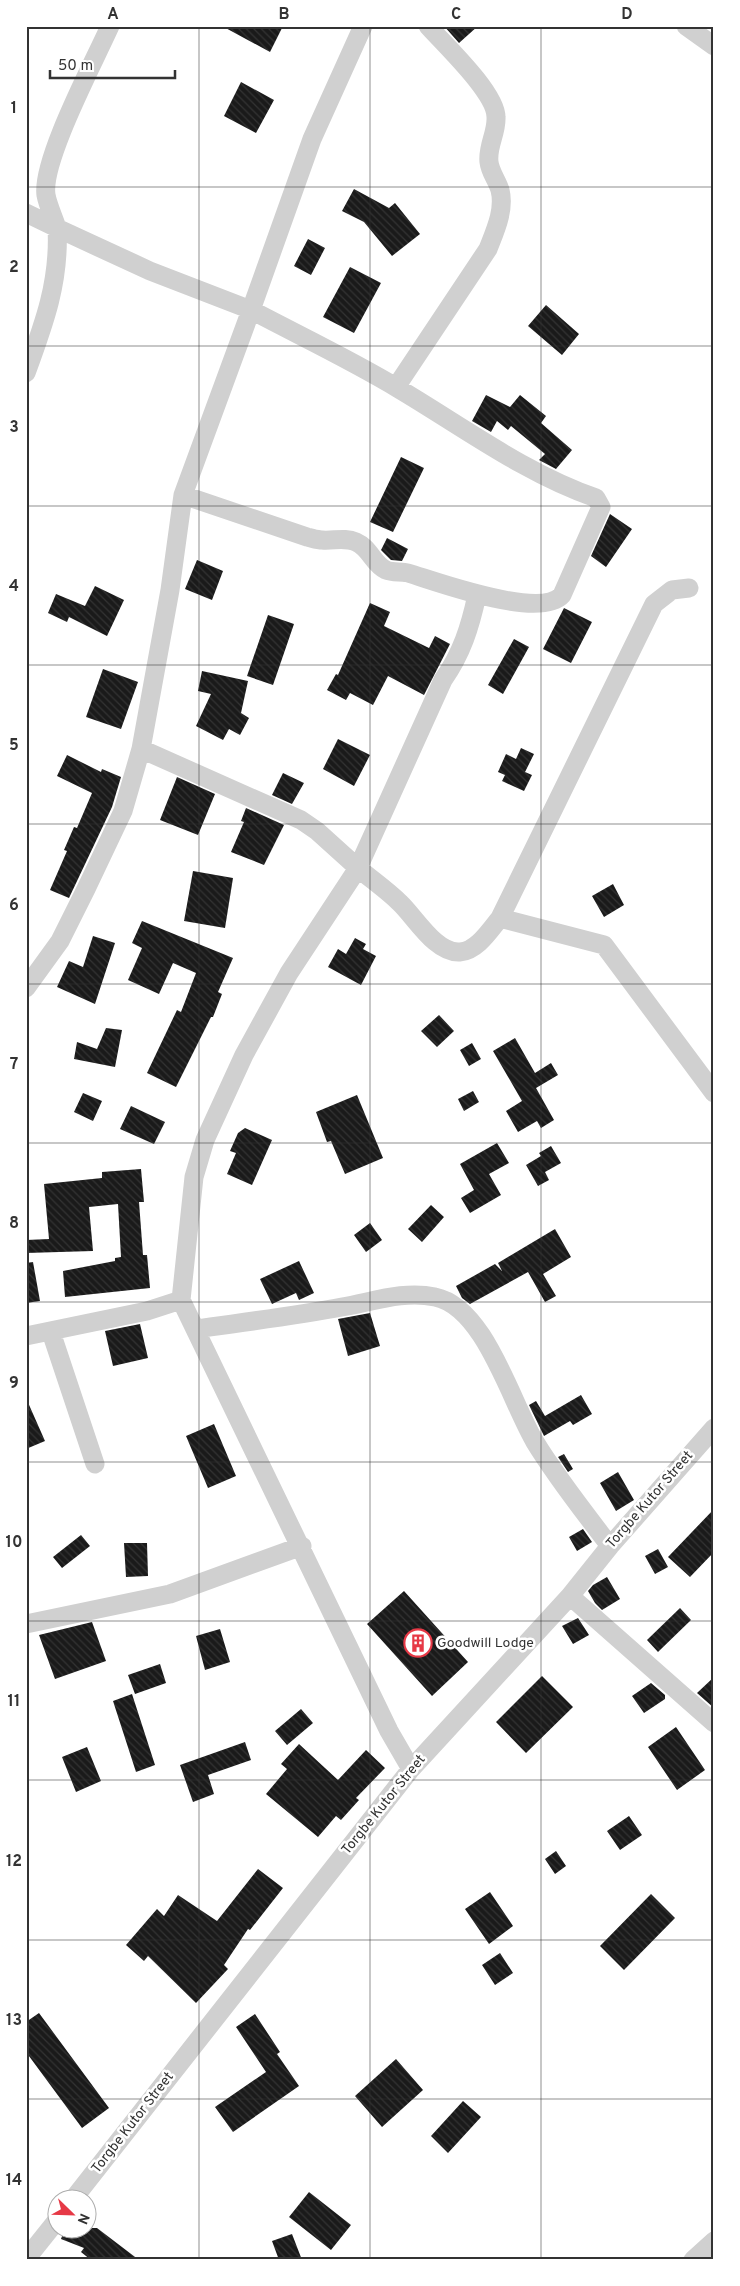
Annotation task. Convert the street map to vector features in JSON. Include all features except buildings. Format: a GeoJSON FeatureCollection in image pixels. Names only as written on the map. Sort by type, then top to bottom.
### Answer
{"type":"FeatureCollection","features":[{"type":"Feature","properties":{"kind":"street"},"geometry":{"type":"LineString","coordinates":[[26,373],[55,284],[59,254],[57,228],[46,195],[46,179],[52,156],[110,26]]}},
{"type":"Feature","properties":{"kind":"street"},"geometry":{"type":"LineString","coordinates":[[26,988],[60,941],[123,811],[141,749],[170,590],[183,495],[312,139],[363,26]]}},
{"type":"Feature","properties":{"kind":"street"},"geometry":{"type":"LineString","coordinates":[[396,387],[488,249],[496,229],[502,200],[489,164],[488,151],[495,131],[496,111],[485,90],[428,26]]}},
{"type":"Feature","properties":{"kind":"street"},"geometry":{"type":"LineString","coordinates":[[686,26],[714,46]]}},
{"type":"Feature","properties":{"kind":"street"},"geometry":{"type":"LineString","coordinates":[[26,213],[150,271],[251,310],[396,387],[533,470],[596,498],[600,502],[598,515],[559,599],[543,604],[478,596],[406,572],[384,569],[365,546],[354,540],[323,540],[307,537],[183,495]]}},
{"type":"Feature","properties":{"kind":"street"},"geometry":{"type":"LineString","coordinates":[[141,749],[301,820],[317,831],[401,904],[423,930],[447,950],[461,952],[478,944],[500,918],[654,604],[672,590],[688,588]]}},
{"type":"Feature","properties":{"kind":"street"},"geometry":{"type":"LineString","coordinates":[[411,1769],[389,1731],[302,1546],[181,1300],[194,1177],[205,1140],[244,1055],[289,973],[358,868],[443,680],[456,661],[468,634],[478,596]]}},
{"type":"Feature","properties":{"kind":"street"},"geometry":{"type":"LineString","coordinates":[[500,918],[604,946],[714,1093]]}},
{"type":"Feature","properties":{"kind":"street"},"geometry":{"type":"LineString","coordinates":[[196,1329],[414,1294],[437,1297],[456,1305],[469,1318],[490,1349],[534,1440],[561,1481],[610,1546]]}},
{"type":"Feature","properties":{"kind":"street"},"geometry":{"type":"LineString","coordinates":[[26,1336],[147,1311],[181,1300]]}},
{"type":"Feature","properties":{"kind":"street"},"geometry":{"type":"LineString","coordinates":[[51,1332],[94,1464]]}},
{"type":"Feature","properties":{"kind":"street","name":"Torgbe Kutor Street"},"geometry":{"type":"LineString","coordinates":[[82,2188],[411,1769],[570,1596],[610,1546],[714,1428]]}},
{"type":"Feature","properties":{"kind":"street"},"geometry":{"type":"LineString","coordinates":[[26,1624],[170,1594],[302,1546]]}},
{"type":"Feature","properties":{"kind":"street"},"geometry":{"type":"LineString","coordinates":[[570,1596],[714,1723]]}},
{"type":"Feature","properties":{"kind":"street"},"geometry":{"type":"LineString","coordinates":[[26,2259],[48,2232]]}},
{"type":"Feature","properties":{"kind":"street"},"geometry":{"type":"LineString","coordinates":[[694,2260],[714,2241]]}},
{"type":"Feature","properties":{"kind":"place","name":"Goodwill Lodge"},"geometry":{"type":"Point","coordinates":[418,1643]}}]}
